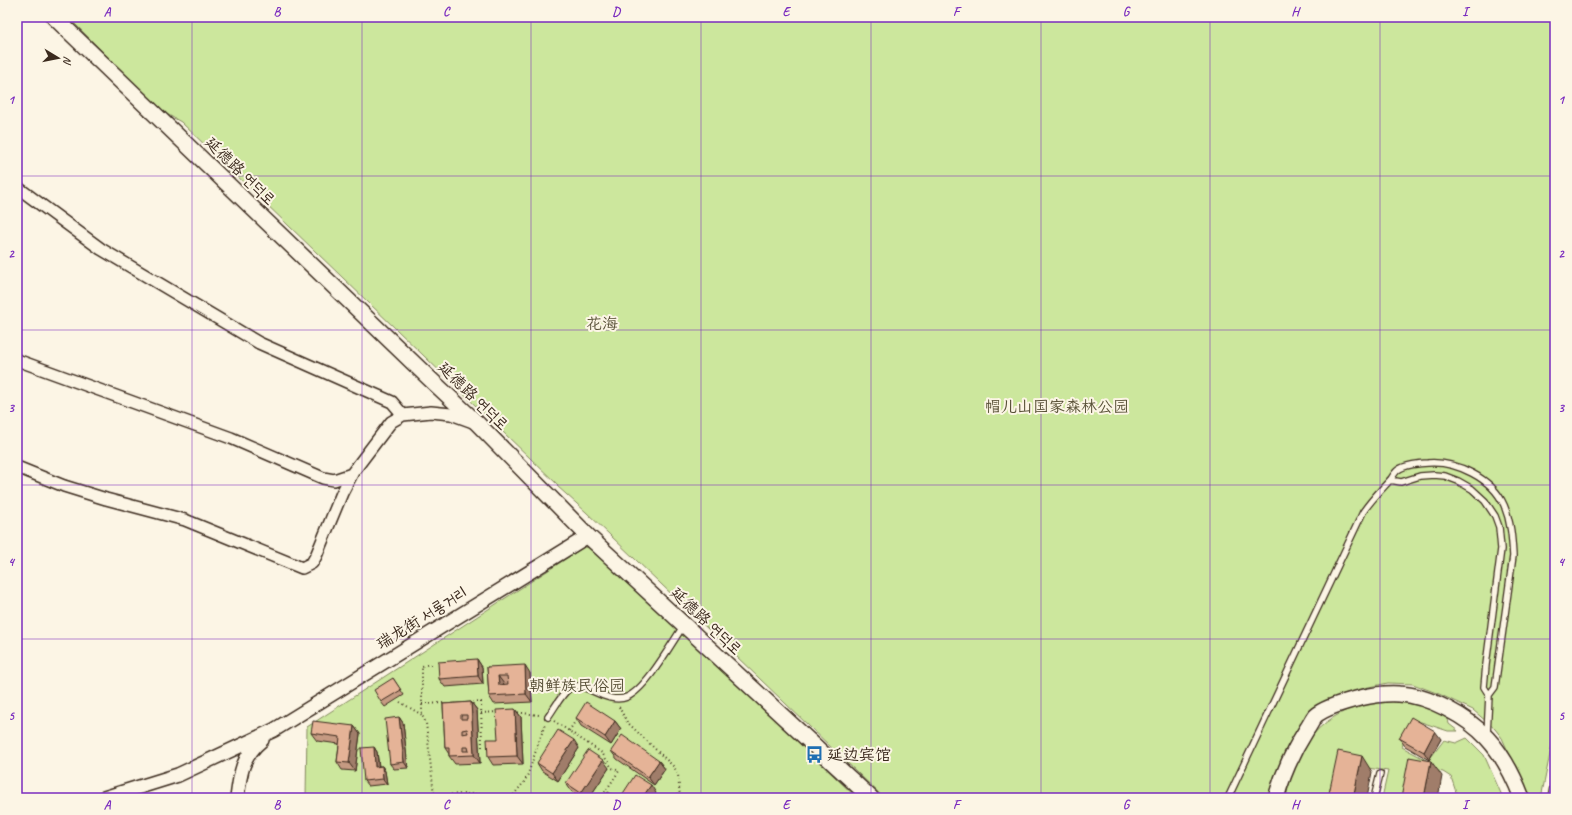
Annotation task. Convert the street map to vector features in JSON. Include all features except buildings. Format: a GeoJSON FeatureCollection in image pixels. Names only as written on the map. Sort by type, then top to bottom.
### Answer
{"type":"FeatureCollection","features":[{"type":"Feature","properties":{"kind":"main road","name":"延德路 연덕로"},"geometry":{"type":"LineString","coordinates":[[54,17],[477,423],[588,536],[871,798]]}},
{"type":"Feature","properties":{"kind":"main road"},"geometry":{"type":"LineString","coordinates":[[1276,798],[1284,773],[1300,740],[1316,716],[1342,702],[1373,695],[1400,694],[1428,700],[1469,722],[1487,738],[1503,760],[1517,785],[1522,798]]}},
{"type":"Feature","properties":{"kind":"street"},"geometry":{"type":"LineString","coordinates":[[17,187],[101,249],[136,271],[259,343],[392,402],[403,415]]}},
{"type":"Feature","properties":{"kind":"street"},"geometry":{"type":"LineString","coordinates":[[17,360],[231,438],[323,478],[334,480],[352,474]]}},
{"type":"Feature","properties":{"kind":"street"},"geometry":{"type":"LineString","coordinates":[[17,467],[64,486],[185,520],[302,568],[312,563],[316,556],[342,493],[352,474],[391,422],[403,415],[431,412],[451,414],[477,423]]}},
{"type":"Feature","properties":{"kind":"street","name":"瑞龙街 서룡거리"},"geometry":{"type":"LineString","coordinates":[[104,798],[134,792],[178,775],[274,730],[588,536]]}},
{"type":"Feature","properties":{"kind":"street","name":"瑞龙街 서룡거리"},"geometry":{"type":"LineString","coordinates":[[237,798],[241,774],[246,757],[252,748],[274,730]]}},
{"type":"Feature","properties":{"kind":"lane"},"geometry":{"type":"LineString","coordinates":[[1228,798],[1363,512],[1373,497],[1399,469],[1419,463],[1437,462],[1452,465],[1468,471],[1484,481],[1494,491],[1503,504],[1512,534],[1513,556],[1495,687],[1489,695],[1487,738]]}},
{"type":"Feature","properties":{"kind":"lane"},"geometry":{"type":"LineString","coordinates":[[1390,480],[1401,482],[1420,476],[1445,476],[1472,489],[1485,501],[1495,516],[1499,527],[1501,549],[1484,687],[1489,695]]}},
{"type":"Feature","properties":{"kind":"lane"},"geometry":{"type":"LineString","coordinates":[[548,717],[569,688],[575,684],[582,685],[605,697],[626,697],[637,691],[648,678],[684,625]]}},
{"type":"Feature","properties":{"kind":"lane"},"geometry":{"type":"LineString","coordinates":[[1374,798],[1380,774]]}},
{"type":"Feature","properties":{"kind":"lane"},"geometry":{"type":"LineString","coordinates":[[1551,798],[1555,777]]}},
{"type":"Feature","properties":{"kind":"path"},"geometry":{"type":"LineString","coordinates":[[431,664],[422,666],[422,715],[426,723],[434,796]]}},
{"type":"Feature","properties":{"kind":"path"},"geometry":{"type":"LineString","coordinates":[[616,698],[621,713],[627,722],[674,767],[678,774],[680,798]]}},
{"type":"Feature","properties":{"kind":"path"},"geometry":{"type":"LineString","coordinates":[[400,702],[422,715]]}},
{"type":"Feature","properties":{"kind":"path"},"geometry":{"type":"LineString","coordinates":[[466,703],[481,702],[482,747]]}},
{"type":"Feature","properties":{"kind":"path"},"geometry":{"type":"LineString","coordinates":[[422,704],[451,703]]}},
{"type":"Feature","properties":{"kind":"path"},"geometry":{"type":"LineString","coordinates":[[481,713],[501,712]]}},
{"type":"Feature","properties":{"kind":"path"},"geometry":{"type":"LineString","coordinates":[[508,712],[523,712],[548,717],[602,753],[612,768],[619,771],[601,798]]}},
{"type":"Feature","properties":{"kind":"path"},"geometry":{"type":"LineString","coordinates":[[569,731],[581,712]]}},
{"type":"Feature","properties":{"kind":"path"},"geometry":{"type":"LineString","coordinates":[[511,798],[528,774],[548,717]]}},
{"type":"Feature","properties":{"kind":"path"},"geometry":{"type":"LineString","coordinates":[[674,798],[679,792]]}},
{"type":"Feature","properties":{"kind":"path"},"geometry":{"type":"LineString","coordinates":[[368,798],[477,794],[490,798]]}},
{"type":"Feature","properties":{"kind":"green space","name":"帽儿山国家森林公园"},"geometry":{"type":"Polygon","coordinates":[[[68,17],[1555,17],[1555,730],[1541,798],[1529,798],[1502,738],[1495,729],[1473,710],[1413,684],[1388,683],[1364,688],[1322,708],[1303,725],[1282,757],[1270,798],[884,798],[586,512],[557,486],[558,485],[181,122],[163,112],[68,17]]]}},
{"type":"Feature","properties":{"kind":"green space","name":"朝鲜族民俗园"},"geometry":{"type":"Polygon","coordinates":[[[584,547],[596,549],[857,798],[306,798],[307,727],[584,547]]]}},
{"type":"Feature","properties":{"kind":"green space"},"geometry":{"type":"Polygon","coordinates":[[[1377,699],[1416,701],[1447,715],[1449,724],[1458,731],[1448,731],[1412,719],[1402,747],[1428,761],[1444,740],[1456,743],[1467,738],[1484,755],[1503,798],[1458,798],[1451,777],[1443,772],[1409,765],[1402,798],[1382,798],[1388,771],[1340,764],[1330,798],[1286,798],[1290,778],[1297,761],[1304,746],[1314,733],[1326,722],[1341,713],[1377,699]]]}},
{"type":"Feature","properties":{"kind":"place","name":"延边宾馆"},"geometry":{"type":"Point","coordinates":[814,755]}},
{"type":"Feature","properties":{"kind":"park label","name":"花海"},"geometry":{"type":"Point","coordinates":[602,324]}}]}
